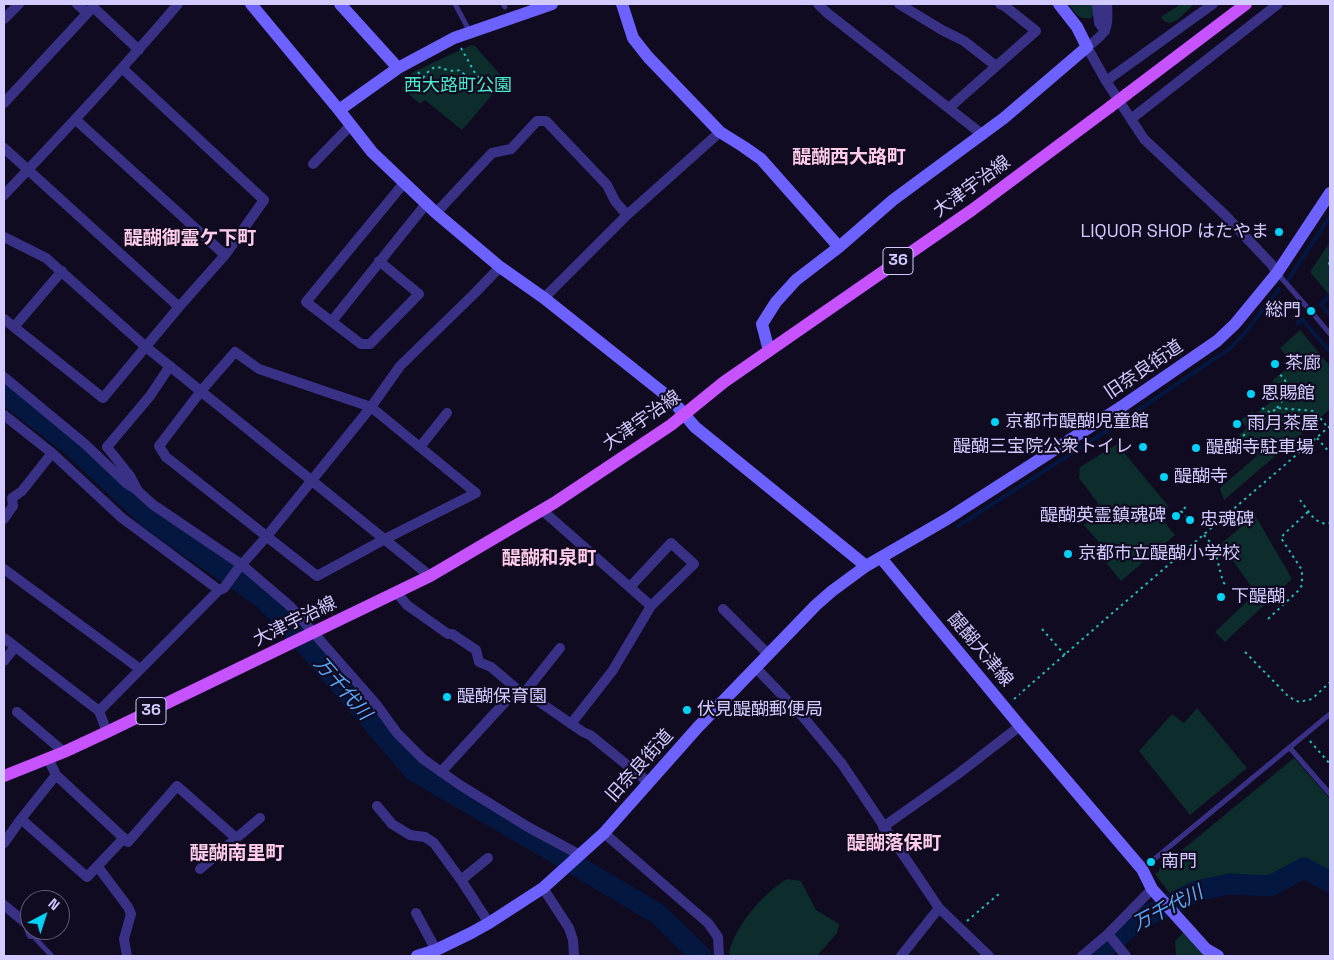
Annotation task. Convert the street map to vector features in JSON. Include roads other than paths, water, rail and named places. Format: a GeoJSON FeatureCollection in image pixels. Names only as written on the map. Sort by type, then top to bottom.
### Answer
{"type":"FeatureCollection","features":[{"type":"Feature","properties":{"kind":"main road","name":"大津宇治線"},"geometry":{"type":"LineString","coordinates":[[4,776],[107,732],[430,576],[542,510],[671,425],[724,382],[972,210],[1246,4]]}},
{"type":"Feature","properties":{"kind":"street"},"geometry":{"type":"LineString","coordinates":[[4,19],[19,4]]}},
{"type":"Feature","properties":{"kind":"street"},"geometry":{"type":"LineString","coordinates":[[77,4],[87,14]]}},
{"type":"Feature","properties":{"kind":"street"},"geometry":{"type":"LineString","coordinates":[[4,195],[123,69],[178,4]]}},
{"type":"Feature","properties":{"kind":"street"},"geometry":{"type":"LineString","coordinates":[[251,4],[372,152],[436,213],[500,266],[544,298],[671,399],[696,427],[866,566],[881,558]]}},
{"type":"Feature","properties":{"kind":"street"},"geometry":{"type":"LineString","coordinates":[[340,4],[398,68]]}},
{"type":"Feature","properties":{"kind":"street"},"geometry":{"type":"LineString","coordinates":[[339,110],[398,68],[454,38],[552,4]]}},
{"type":"Feature","properties":{"kind":"street"},"geometry":{"type":"LineString","coordinates":[[622,4],[633,38],[648,57],[720,132],[761,159],[839,247]]}},
{"type":"Feature","properties":{"kind":"street"},"geometry":{"type":"LineString","coordinates":[[818,4],[982,135]]}},
{"type":"Feature","properties":{"kind":"street"},"geometry":{"type":"LineString","coordinates":[[899,4],[964,41],[996,66]]}},
{"type":"Feature","properties":{"kind":"street"},"geometry":{"type":"LineString","coordinates":[[949,108],[1036,31],[1000,4]]}},
{"type":"Feature","properties":{"kind":"street"},"geometry":{"type":"LineString","coordinates":[[1059,4],[1077,27],[1106,81],[1144,139],[1225,215],[1277,273]]}},
{"type":"Feature","properties":{"kind":"street"},"geometry":{"type":"LineString","coordinates":[[1097,4],[1099,23],[1105,31]]}},
{"type":"Feature","properties":{"kind":"street"},"geometry":{"type":"LineString","coordinates":[[770,350],[762,324],[776,302],[796,280],[839,247],[893,200],[1004,118],[1101,37],[1105,31],[1108,19],[1107,4]]}},
{"type":"Feature","properties":{"kind":"street"},"geometry":{"type":"LineString","coordinates":[[1106,81],[1214,4]]}},
{"type":"Feature","properties":{"kind":"street"},"geometry":{"type":"LineString","coordinates":[[1131,119],[1278,4]]}},
{"type":"Feature","properties":{"kind":"street"},"geometry":{"type":"LineString","coordinates":[[4,103],[93,7],[139,50]]}},
{"type":"Feature","properties":{"kind":"street"},"geometry":{"type":"LineString","coordinates":[[4,319],[103,398],[225,255],[264,200],[123,69]]}},
{"type":"Feature","properties":{"kind":"street"},"geometry":{"type":"LineString","coordinates":[[76,120],[225,255]]}},
{"type":"Feature","properties":{"kind":"street"},"geometry":{"type":"LineString","coordinates":[[436,213],[492,153],[511,148],[537,121],[546,122],[563,139],[607,185],[615,201],[627,215]]}},
{"type":"Feature","properties":{"kind":"street"},"geometry":{"type":"LineString","coordinates":[[313,164],[351,126]]}},
{"type":"Feature","properties":{"kind":"street"},"geometry":{"type":"LineString","coordinates":[[544,298],[627,215],[720,132]]}},
{"type":"Feature","properties":{"kind":"street"},"geometry":{"type":"LineString","coordinates":[[4,148],[179,307]]}},
{"type":"Feature","properties":{"kind":"street"},"geometry":{"type":"LineString","coordinates":[[379,261],[419,294],[370,344],[361,344],[306,302],[404,183]]}},
{"type":"Feature","properties":{"kind":"street","name":"旧奈良街道"},"geometry":{"type":"LineString","coordinates":[[881,558],[947,519],[1116,410],[1217,341],[1235,324],[1277,273],[1330,193]]}},
{"type":"Feature","properties":{"kind":"street"},"geometry":{"type":"LineString","coordinates":[[332,321],[426,204]]}},
{"type":"Feature","properties":{"kind":"street"},"geometry":{"type":"LineString","coordinates":[[4,237],[46,258],[146,347],[430,576]]}},
{"type":"Feature","properties":{"kind":"street"},"geometry":{"type":"LineString","coordinates":[[99,711],[240,568],[371,407],[400,366],[500,266]]}},
{"type":"Feature","properties":{"kind":"street"},"geometry":{"type":"LineString","coordinates":[[14,327],[62,271]]}},
{"type":"Feature","properties":{"kind":"street"},"geometry":{"type":"LineString","coordinates":[[235,352],[259,370],[371,407],[476,493],[317,576],[166,457],[158,446],[201,391],[235,352]]}},
{"type":"Feature","properties":{"kind":"street"},"geometry":{"type":"LineString","coordinates":[[138,490],[130,476],[106,447],[150,396],[170,366]]}},
{"type":"Feature","properties":{"kind":"street"},"geometry":{"type":"LineString","coordinates":[[4,377],[85,444],[126,483],[138,490],[152,504],[290,606],[310,634],[376,704],[396,733],[423,760],[528,827],[574,860]]}},
{"type":"Feature","properties":{"kind":"street"},"geometry":{"type":"LineString","coordinates":[[420,447],[447,413]]}},
{"type":"Feature","properties":{"kind":"street"},"geometry":{"type":"LineString","coordinates":[[4,415],[52,453],[122,518],[221,589]]}},
{"type":"Feature","properties":{"kind":"street"},"geometry":{"type":"LineString","coordinates":[[4,519],[13,506],[8,495],[22,491],[52,453]]}},
{"type":"Feature","properties":{"kind":"street"},"geometry":{"type":"LineString","coordinates":[[542,510],[651,606]]}},
{"type":"Feature","properties":{"kind":"street"},"geometry":{"type":"LineString","coordinates":[[571,724],[612,670],[651,606],[694,564],[671,544],[630,587]]}},
{"type":"Feature","properties":{"kind":"street","name":"醍醐大津線"},"geometry":{"type":"LineString","coordinates":[[881,558],[1020,726],[1148,864],[1152,889],[1206,949],[1218,956]]}},
{"type":"Feature","properties":{"kind":"street","name":"旧奈良街道"},"geometry":{"type":"LineString","coordinates":[[417,956],[452,944],[489,923],[543,888],[604,833],[698,727],[816,605],[866,566]]}},
{"type":"Feature","properties":{"kind":"street"},"geometry":{"type":"LineString","coordinates":[[4,569],[140,669]]}},
{"type":"Feature","properties":{"kind":"street"},"geometry":{"type":"LineString","coordinates":[[396,592],[407,605],[448,634],[452,634],[476,650],[479,662],[491,667],[521,690],[590,735],[648,782]]}},
{"type":"Feature","properties":{"kind":"street"},"geometry":{"type":"LineString","coordinates":[[723,609],[769,655]]}},
{"type":"Feature","properties":{"kind":"street"},"geometry":{"type":"LineString","coordinates":[[4,638],[99,711],[107,732]]}},
{"type":"Feature","properties":{"kind":"street"},"geometry":{"type":"LineString","coordinates":[[4,662],[15,647]]}},
{"type":"Feature","properties":{"kind":"street"},"geometry":{"type":"LineString","coordinates":[[441,772],[560,648]]}},
{"type":"Feature","properties":{"kind":"street"},"geometry":{"type":"LineString","coordinates":[[756,668],[820,736],[842,764],[939,908],[989,956]]}},
{"type":"Feature","properties":{"kind":"street"},"geometry":{"type":"LineString","coordinates":[[17,712],[64,752]]}},
{"type":"Feature","properties":{"kind":"street"},"geometry":{"type":"LineString","coordinates":[[884,826],[958,774],[1020,726]]}},
{"type":"Feature","properties":{"kind":"street"},"geometry":{"type":"LineString","coordinates":[[48,758],[56,775],[128,842],[177,786],[236,838]]}},
{"type":"Feature","properties":{"kind":"street"},"geometry":{"type":"LineString","coordinates":[[4,843],[56,775]]}},
{"type":"Feature","properties":{"kind":"street"},"geometry":{"type":"LineString","coordinates":[[378,806],[392,824],[410,835],[425,838],[434,843],[489,923]]}},
{"type":"Feature","properties":{"kind":"street"},"geometry":{"type":"LineString","coordinates":[[200,869],[260,818]]}},
{"type":"Feature","properties":{"kind":"street"},"geometry":{"type":"LineString","coordinates":[[21,819],[87,877],[124,838]]}},
{"type":"Feature","properties":{"kind":"street"},"geometry":{"type":"LineString","coordinates":[[604,833],[708,923],[718,937],[719,956]]}},
{"type":"Feature","properties":{"kind":"street"},"geometry":{"type":"LineString","coordinates":[[461,880],[488,858]]}},
{"type":"Feature","properties":{"kind":"street"},"geometry":{"type":"LineString","coordinates":[[98,866],[131,914],[124,939],[127,956]]}},
{"type":"Feature","properties":{"kind":"street"},"geometry":{"type":"LineString","coordinates":[[543,888],[569,928],[573,940],[574,956]]}},
{"type":"Feature","properties":{"kind":"street"},"geometry":{"type":"LineString","coordinates":[[1082,956],[1109,935],[1152,889]]}},
{"type":"Feature","properties":{"kind":"street"},"geometry":{"type":"LineString","coordinates":[[4,905],[20,918]]}},
{"type":"Feature","properties":{"kind":"street"},"geometry":{"type":"LineString","coordinates":[[901,956],[939,908]]}},
{"type":"Feature","properties":{"kind":"street"},"geometry":{"type":"LineString","coordinates":[[416,913],[436,950]]}},
{"type":"Feature","properties":{"kind":"street"},"geometry":{"type":"LineString","coordinates":[[1109,935],[1126,956]]}},
{"type":"Feature","properties":{"kind":"lane"},"geometry":{"type":"LineString","coordinates":[[456,4],[470,32]]}},
{"type":"Feature","properties":{"kind":"lane"},"geometry":{"type":"LineString","coordinates":[[1277,273],[1307,307]]}},
{"type":"Feature","properties":{"kind":"lane"},"geometry":{"type":"LineString","coordinates":[[1315,316],[1330,334]]}},
{"type":"Feature","properties":{"kind":"lane"},"geometry":{"type":"LineString","coordinates":[[1148,864],[1330,714]]}},
{"type":"Feature","properties":{"kind":"lane"},"geometry":{"type":"LineString","coordinates":[[1290,748],[1330,794]]}},
{"type":"Feature","properties":{"kind":"lane"},"geometry":{"type":"LineString","coordinates":[[37,940],[52,956]]}},
{"type":"Feature","properties":{"kind":"waterway"},"geometry":{"type":"LineString","coordinates":[[1288,280],[1330,216]]}},
{"type":"Feature","properties":{"kind":"waterway"},"geometry":{"type":"LineString","coordinates":[[958,526],[1113,427],[1229,349],[1244,334],[1279,289]]}},
{"type":"Feature","properties":{"kind":"waterway"},"geometry":{"type":"LineString","coordinates":[[1328,297],[1321,304],[1330,315]]}},
{"type":"Feature","properties":{"kind":"waterway"},"geometry":{"type":"LineString","coordinates":[[1297,324],[1302,319],[1330,352]]}},
{"type":"Feature","properties":{"kind":"waterway","name":"万千代川"},"geometry":{"type":"LineString","coordinates":[[4,393],[72,446],[151,520],[264,599],[289,625],[414,771],[658,914],[701,956]]}},
{"type":"Feature","properties":{"kind":"waterway","name":"万千代川"},"geometry":{"type":"LineString","coordinates":[[1096,956],[1138,920],[1197,891],[1229,884],[1270,886],[1304,868],[1330,882]]}},
{"type":"Feature","properties":{"kind":"place","name":"LIQUOR SHOP はたやま"},"geometry":{"type":"Point","coordinates":[1279,232]}},
{"type":"Feature","properties":{"kind":"place","name":"総門"},"geometry":{"type":"Point","coordinates":[1311,311]}},
{"type":"Feature","properties":{"kind":"place","name":"茶廊"},"geometry":{"type":"Point","coordinates":[1275,364]}},
{"type":"Feature","properties":{"kind":"place","name":"恩賜館"},"geometry":{"type":"Point","coordinates":[1251,394]}},
{"type":"Feature","properties":{"kind":"place","name":"京都市醍醐児童館"},"geometry":{"type":"Point","coordinates":[995,422]}},
{"type":"Feature","properties":{"kind":"place","name":"雨月茶屋"},"geometry":{"type":"Point","coordinates":[1237,424]}},
{"type":"Feature","properties":{"kind":"place","name":"醍醐三宝院公衆トイレ"},"geometry":{"type":"Point","coordinates":[1143,447]}},
{"type":"Feature","properties":{"kind":"place","name":"醍醐寺駐車場"},"geometry":{"type":"Point","coordinates":[1196,448]}},
{"type":"Feature","properties":{"kind":"place","name":"醍醐寺"},"geometry":{"type":"Point","coordinates":[1164,477]}},
{"type":"Feature","properties":{"kind":"place","name":"醍醐英霊鎮魂碑"},"geometry":{"type":"Point","coordinates":[1176,516]}},
{"type":"Feature","properties":{"kind":"place","name":"忠魂碑"},"geometry":{"type":"Point","coordinates":[1190,520]}},
{"type":"Feature","properties":{"kind":"place","name":"京都市立醍醐小学校"},"geometry":{"type":"Point","coordinates":[1068,554]}},
{"type":"Feature","properties":{"kind":"place","name":"下醍醐"},"geometry":{"type":"Point","coordinates":[1221,597]}},
{"type":"Feature","properties":{"kind":"place","name":"醍醐保育園"},"geometry":{"type":"Point","coordinates":[447,697]}},
{"type":"Feature","properties":{"kind":"place","name":"伏見醍醐郵便局"},"geometry":{"type":"Point","coordinates":[687,710]}},
{"type":"Feature","properties":{"kind":"place","name":"南門"},"geometry":{"type":"Point","coordinates":[1151,862]}},
{"type":"Feature","properties":{"kind":"district","name":"醍醐西大路町"},"geometry":{"type":"Point","coordinates":[849,158]}},
{"type":"Feature","properties":{"kind":"district","name":"醍醐御霊ケ下町"},"geometry":{"type":"Point","coordinates":[190,239]}},
{"type":"Feature","properties":{"kind":"district","name":"醍醐和泉町"},"geometry":{"type":"Point","coordinates":[549,559]}},
{"type":"Feature","properties":{"kind":"district","name":"醍醐落保町"},"geometry":{"type":"Point","coordinates":[894,844]}},
{"type":"Feature","properties":{"kind":"district","name":"醍醐南里町"},"geometry":{"type":"Point","coordinates":[237,854]}},
{"type":"Feature","properties":{"kind":"park label","name":"西大路町公園"},"geometry":{"type":"Point","coordinates":[458,86]}}]}
